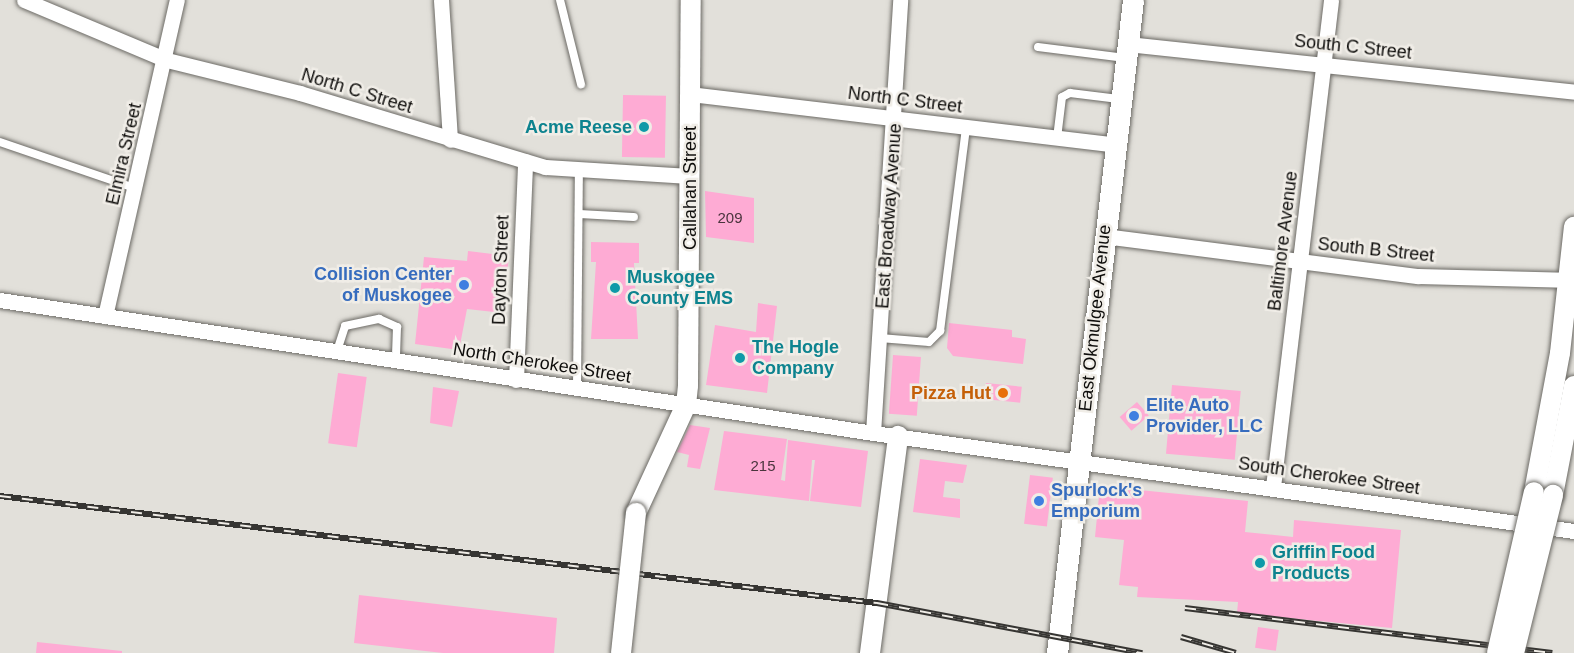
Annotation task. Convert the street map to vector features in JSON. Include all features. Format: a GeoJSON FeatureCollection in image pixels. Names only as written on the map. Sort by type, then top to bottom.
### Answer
{"type":"FeatureCollection","features":[{"type":"Feature","properties":{"kind":"main road","name":"East Okmulgee Avenue"},"geometry":{"type":"LineString","coordinates":[[1058,645],[1133,0]]}},
{"type":"Feature","properties":{"kind":"street","name":"North C Street"},"geometry":{"type":"LineString","coordinates":[[24,0],[166,60],[300,93],[525,161],[579,169],[690,176]]}},
{"type":"Feature","properties":{"kind":"street","name":"Elmira Street"},"geometry":{"type":"LineString","coordinates":[[105,316],[166,60],[177,0]]}},
{"type":"Feature","properties":{"kind":"street"},"geometry":{"type":"LineString","coordinates":[[441,0],[450,140]]}},
{"type":"Feature","properties":{"kind":"street","name":"Callahan Street"},"geometry":{"type":"LineString","coordinates":[[621,653],[636,513],[686,405],[691,0]]}},
{"type":"Feature","properties":{"kind":"street","name":"East Broadway Avenue"},"geometry":{"type":"LineString","coordinates":[[873,433],[896,119],[900,0]]}},
{"type":"Feature","properties":{"kind":"street","name":"Baltimore Avenue"},"geometry":{"type":"LineString","coordinates":[[1273,487],[1331,0]]}},
{"type":"Feature","properties":{"kind":"street","name":"South C Street"},"geometry":{"type":"LineString","coordinates":[[1127,51],[1323,63],[1574,92]]}},
{"type":"Feature","properties":{"kind":"street","name":"North C Street"},"geometry":{"type":"LineString","coordinates":[[690,94],[1115,144]]}},
{"type":"Feature","properties":{"kind":"street","name":"Dayton Street"},"geometry":{"type":"LineString","coordinates":[[516,380],[525,161]]}},
{"type":"Feature","properties":{"kind":"street"},"geometry":{"type":"LineString","coordinates":[[1514,653],[1543,494],[1571,280],[1574,227]]}},
{"type":"Feature","properties":{"kind":"street","name":"South B Street"},"geometry":{"type":"LineString","coordinates":[[1104,236],[1301,262],[1430,276],[1571,280]]}},
{"type":"Feature","properties":{"kind":"street","name":"North Cherokee Street"},"geometry":{"type":"LineString","coordinates":[[0,300],[516,380],[1079,461]]}},
{"type":"Feature","properties":{"kind":"street"},"geometry":{"type":"LineString","coordinates":[[1497,653],[1574,386]]}},
{"type":"Feature","properties":{"kind":"street"},"geometry":{"type":"LineString","coordinates":[[870,653],[898,436]]}},
{"type":"Feature","properties":{"kind":"street","name":"South Cherokee Street"},"geometry":{"type":"LineString","coordinates":[[1079,461],[1574,531]]}},
{"type":"Feature","properties":{"kind":"lane"},"geometry":{"type":"LineString","coordinates":[[560,0],[581,84]]}},
{"type":"Feature","properties":{"kind":"lane"},"geometry":{"type":"LineString","coordinates":[[1038,47],[1127,51]]}},
{"type":"Feature","properties":{"kind":"lane"},"geometry":{"type":"LineString","coordinates":[[1058,138],[1062,97],[1070,93],[1121,99]]}},
{"type":"Feature","properties":{"kind":"lane"},"geometry":{"type":"LineString","coordinates":[[880,338],[930,342],[940,331],[966,127]]}},
{"type":"Feature","properties":{"kind":"lane"},"geometry":{"type":"LineString","coordinates":[[0,142],[136,189]]}},
{"type":"Feature","properties":{"kind":"lane"},"geometry":{"type":"LineString","coordinates":[[577,388],[579,169]]}},
{"type":"Feature","properties":{"kind":"lane"},"geometry":{"type":"LineString","coordinates":[[579,214],[634,217]]}},
{"type":"Feature","properties":{"kind":"lane"},"geometry":{"type":"LineString","coordinates":[[337,351],[345,326],[379,318],[397,327],[396,361]]}},
{"type":"Feature","properties":{"kind":"building","name":"Acme Reese"},"geometry":{"type":"Polygon","coordinates":[[[623,95],[666,96],[665,158],[622,157],[623,95]]]}},
{"type":"Feature","properties":{"kind":"building"},"geometry":{"type":"Polygon","coordinates":[[[705,191],[754,198],[754,243],[706,237],[705,191]]]}},
{"type":"Feature","properties":{"kind":"building","name":"Muskogee County EMS"},"geometry":{"type":"Polygon","coordinates":[[[591,242],[639,243],[639,263],[634,263],[638,339],[591,339],[596,262],[591,262],[591,242]]]}},
{"type":"Feature","properties":{"kind":"building","name":"Collision Center of Muskogee"},"geometry":{"type":"Polygon","coordinates":[[[468,251],[509,256],[503,313],[467,309],[459,350],[415,344],[424,257],[467,261],[468,251]]]}},
{"type":"Feature","properties":{"kind":"building","name":"The Hogle Company"},"geometry":{"type":"Polygon","coordinates":[[[758,303],[777,306],[767,393],[706,385],[715,325],[756,332],[758,303]]]}},
{"type":"Feature","properties":{"kind":"building"},"geometry":{"type":"Polygon","coordinates":[[[949,323],[1012,330],[1012,337],[1026,339],[1023,364],[953,356],[947,348],[949,323]]]}},
{"type":"Feature","properties":{"kind":"building"},"geometry":{"type":"Polygon","coordinates":[[[893,355],[921,357],[917,416],[889,414],[893,355]]]}},
{"type":"Feature","properties":{"kind":"building"},"geometry":{"type":"Polygon","coordinates":[[[338,373],[367,377],[357,447],[328,443],[338,373]]]}},
{"type":"Feature","properties":{"kind":"building","name":"Pizza Hut"},"geometry":{"type":"Polygon","coordinates":[[[986,383],[1022,387],[1020,403],[984,399],[986,383]]]}},
{"type":"Feature","properties":{"kind":"building"},"geometry":{"type":"Polygon","coordinates":[[[1172,385],[1241,391],[1235,460],[1166,454],[1172,385]]]}},
{"type":"Feature","properties":{"kind":"building"},"geometry":{"type":"Polygon","coordinates":[[[433,387],[459,391],[452,427],[430,423],[433,387]]]}},
{"type":"Feature","properties":{"kind":"building","name":"Elite Auto Provider, LLC"},"geometry":{"type":"Polygon","coordinates":[[[1137,402],[1149,416],[1131,431],[1120,417],[1137,402]]]}},
{"type":"Feature","properties":{"kind":"building"},"geometry":{"type":"Polygon","coordinates":[[[690,425],[710,428],[700,469],[687,467],[689,455],[677,452],[690,425]]]}},
{"type":"Feature","properties":{"kind":"building"},"geometry":{"type":"Polygon","coordinates":[[[724,431],[787,439],[781,480],[785,481],[788,440],[868,451],[861,507],[810,501],[815,460],[812,460],[809,501],[714,490],[724,431]]]}},
{"type":"Feature","properties":{"kind":"building"},"geometry":{"type":"Polygon","coordinates":[[[920,459],[967,465],[963,483],[945,481],[943,497],[960,499],[960,518],[913,512],[920,459]]]}},
{"type":"Feature","properties":{"kind":"building","name":"Spurlock's Emporium"},"geometry":{"type":"Polygon","coordinates":[[[1030,475],[1053,478],[1047,526],[1024,524],[1030,475]]]}},
{"type":"Feature","properties":{"kind":"building","name":"Griffin Food Products"},"geometry":{"type":"Polygon","coordinates":[[[1100,486],[1248,501],[1245,532],[1293,537],[1294,520],[1401,530],[1392,628],[1237,613],[1238,602],[1137,597],[1138,587],[1119,585],[1124,540],[1095,537],[1100,486]]]}},
{"type":"Feature","properties":{"kind":"building"},"geometry":{"type":"Polygon","coordinates":[[[359,595],[557,618],[554,653],[443,653],[354,643],[359,595]]]}},
{"type":"Feature","properties":{"kind":"building"},"geometry":{"type":"Polygon","coordinates":[[[1258,627],[1279,630],[1276,651],[1255,648],[1258,627]]]}},
{"type":"Feature","properties":{"kind":"building"},"geometry":{"type":"Polygon","coordinates":[[[37,642],[122,651],[122,653],[36,653],[37,642]]]}},
{"type":"Feature","properties":{"kind":"railway"},"geometry":{"type":"LineString","coordinates":[[0,496],[877,603],[1142,653]]}},
{"type":"Feature","properties":{"kind":"railway"},"geometry":{"type":"LineString","coordinates":[[1185,608],[1552,653]]}},
{"type":"Feature","properties":{"kind":"railway"},"geometry":{"type":"LineString","coordinates":[[1181,637],[1236,653]]}},
{"type":"Feature","properties":{"kind":"place","name":"Acme Reese"},"geometry":{"type":"Point","coordinates":[644,127]}},
{"type":"Feature","properties":{"kind":"place","name":"Collision Center of Muskogee"},"geometry":{"type":"Point","coordinates":[464,285]}},
{"type":"Feature","properties":{"kind":"place","name":"Muskogee County EMS"},"geometry":{"type":"Point","coordinates":[615,288]}},
{"type":"Feature","properties":{"kind":"place","name":"The Hogle Company"},"geometry":{"type":"Point","coordinates":[740,358]}},
{"type":"Feature","properties":{"kind":"place","name":"Pizza Hut"},"geometry":{"type":"Point","coordinates":[1003,393]}},
{"type":"Feature","properties":{"kind":"place","name":"Elite Auto Provider, LLC"},"geometry":{"type":"Point","coordinates":[1134,416]}},
{"type":"Feature","properties":{"kind":"place","name":"Spurlock's Emporium"},"geometry":{"type":"Point","coordinates":[1039,501]}},
{"type":"Feature","properties":{"kind":"place","name":"Griffin Food Products"},"geometry":{"type":"Point","coordinates":[1260,563]}}]}
